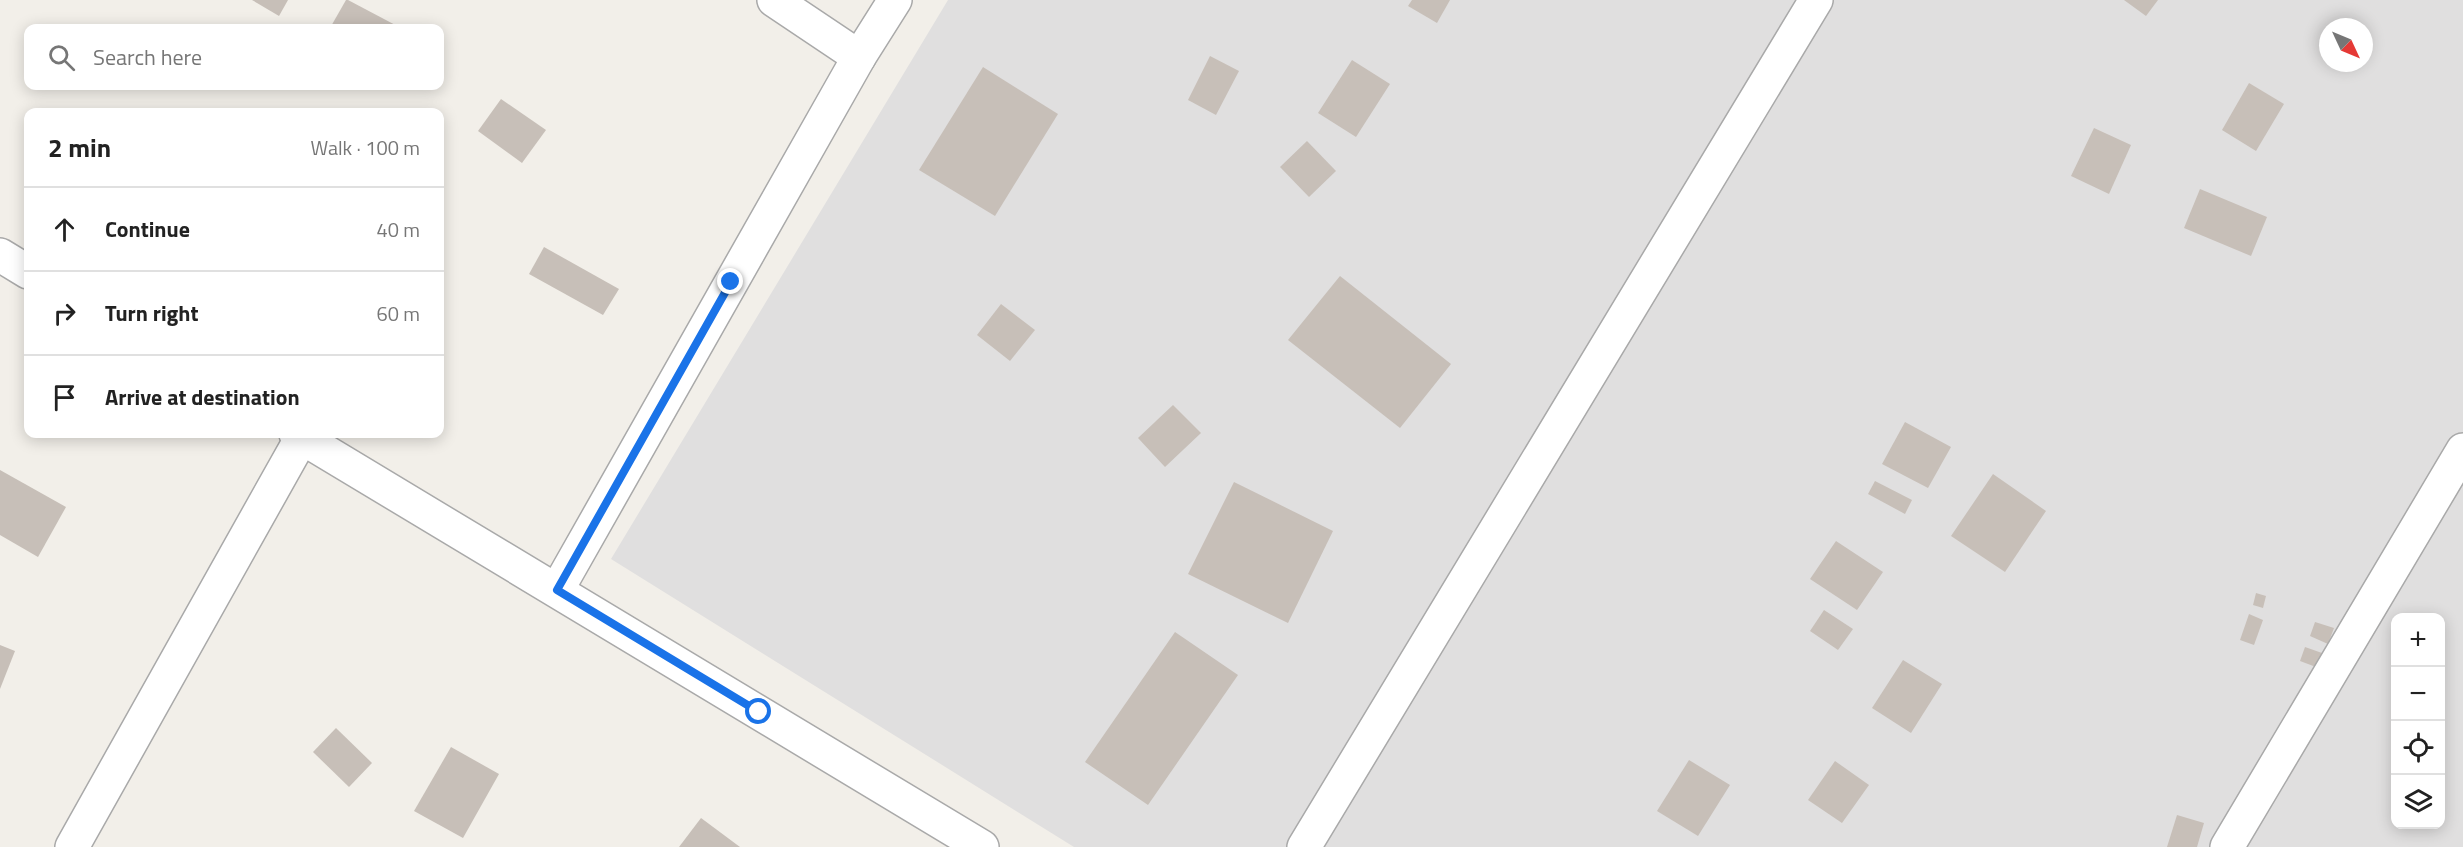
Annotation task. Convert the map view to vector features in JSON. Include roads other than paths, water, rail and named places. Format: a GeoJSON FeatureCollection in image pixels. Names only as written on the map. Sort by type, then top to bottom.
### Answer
{"type":"FeatureCollection","features":[{"type":"Feature","properties":{"kind":"street"},"geometry":{"type":"LineString","coordinates":[[774,0],[859,57]]}},
{"type":"Feature","properties":{"kind":"street"},"geometry":{"type":"LineString","coordinates":[[557,590],[859,57],[895,0]]}},
{"type":"Feature","properties":{"kind":"street"},"geometry":{"type":"LineString","coordinates":[[1304,847],[1816,0]]}},
{"type":"Feature","properties":{"kind":"street"},"geometry":{"type":"LineString","coordinates":[[0,255],[24,270]]}},
{"type":"Feature","properties":{"kind":"street"},"geometry":{"type":"LineString","coordinates":[[72,847],[297,438]]}},
{"type":"Feature","properties":{"kind":"street"},"geometry":{"type":"LineString","coordinates":[[304,438],[557,590],[934,835],[982,847]]}},
{"type":"Feature","properties":{"kind":"street"},"geometry":{"type":"LineString","coordinates":[[2227,847],[2463,450]]}}]}
